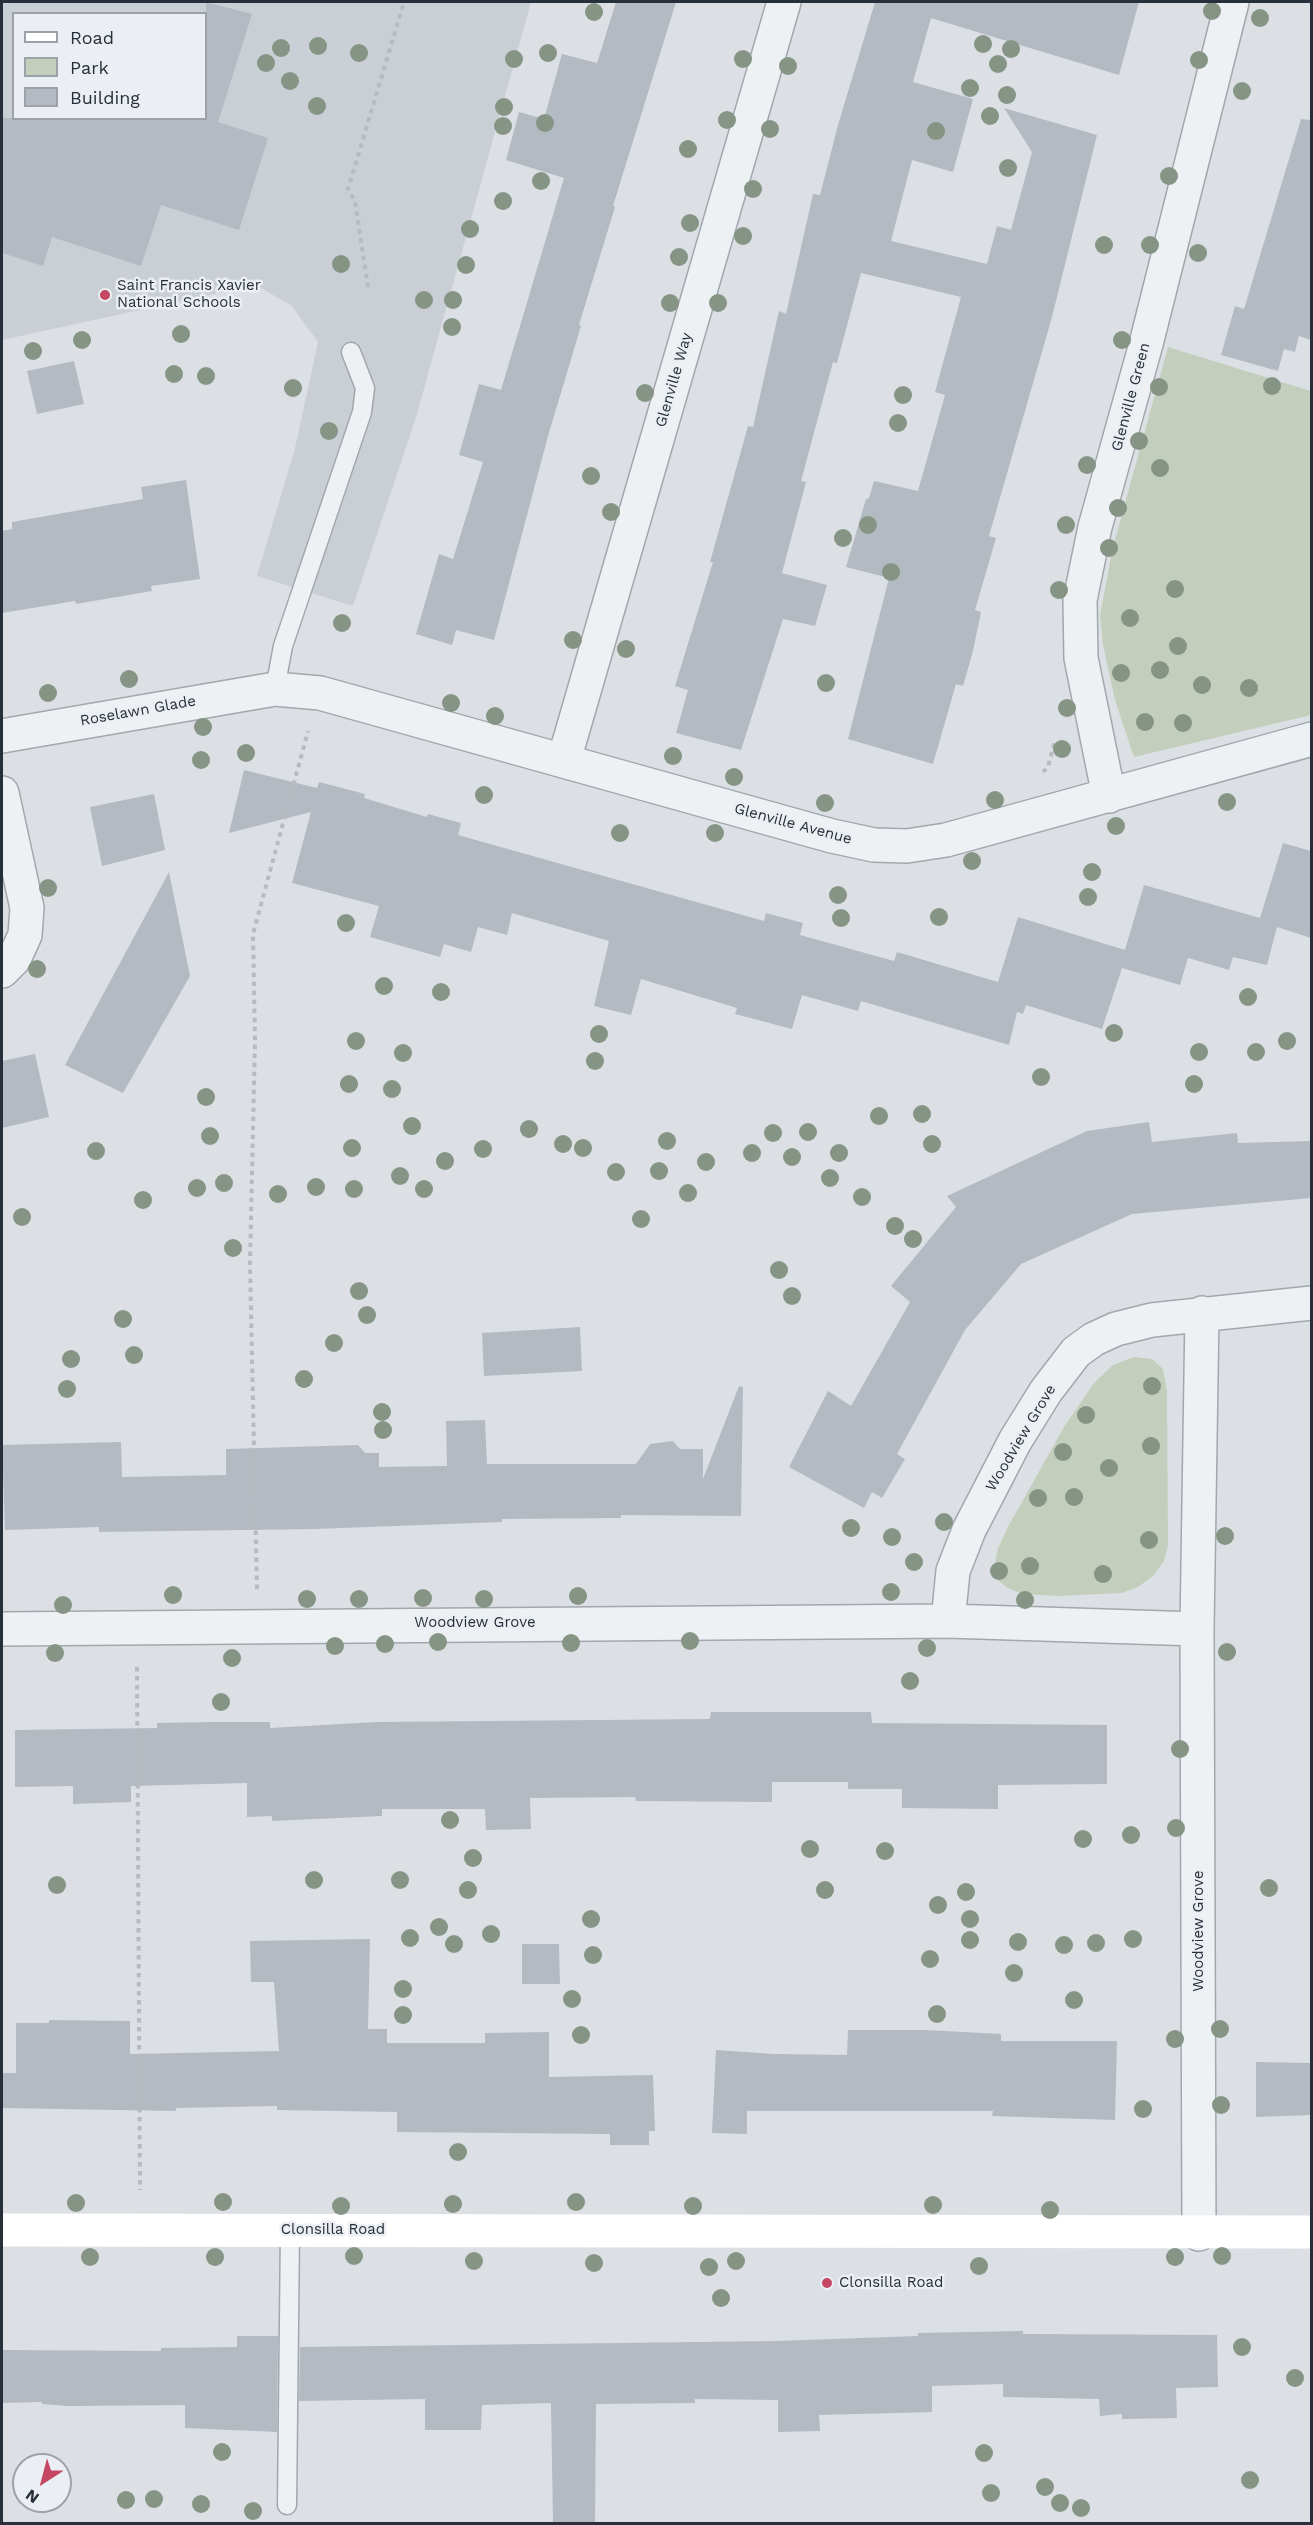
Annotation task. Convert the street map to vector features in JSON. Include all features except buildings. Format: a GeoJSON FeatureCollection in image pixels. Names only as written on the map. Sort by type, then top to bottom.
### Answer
{"type":"FeatureCollection","features":[{"type":"Feature","properties":{"kind":"street","name":"Glenville Way"},"geometry":{"type":"LineString","coordinates":[[564,760],[784,2]]}},
{"type":"Feature","properties":{"kind":"street","name":"Glenville Green"},"geometry":{"type":"LineString","coordinates":[[1109,796],[1081,658],[1080,600],[1095,527],[1146,344],[1232,2]]}},
{"type":"Feature","properties":{"kind":"street","name":"Glenville Avenue"},"geometry":{"type":"LineString","coordinates":[[275,689],[320,693],[832,836],[874,845],[907,846],[946,840],[1311,739]]}},
{"type":"Feature","properties":{"kind":"street","name":"Roselawn Glade"},"geometry":{"type":"LineString","coordinates":[[2,736],[275,689]]}},
{"type":"Feature","properties":{"kind":"street"},"geometry":{"type":"LineString","coordinates":[[2,793],[27,908],[26,935],[14,959],[2,970]]}},
{"type":"Feature","properties":{"kind":"street","name":"Woodview Grove"},"geometry":{"type":"LineString","coordinates":[[948,1621],[953,1571],[969,1530],[1046,1391],[1076,1352],[1094,1339],[1116,1329],[1152,1320],[1311,1303]]}},
{"type":"Feature","properties":{"kind":"street","name":"Woodview Grove"},"geometry":{"type":"LineString","coordinates":[[1199,2234],[1197,1629],[1202,1313]]}},
{"type":"Feature","properties":{"kind":"street","name":"Woodview Grove"},"geometry":{"type":"LineString","coordinates":[[2,1629],[948,1621],[1197,1629]]}},
{"type":"Feature","properties":{"kind":"street","name":"Clonsilla Road"},"geometry":{"type":"LineString","coordinates":[[2,2230],[1199,2234],[1311,2232]]}},
{"type":"Feature","properties":{"kind":"lane"},"geometry":{"type":"LineString","coordinates":[[275,689],[283,646],[362,412],[365,388],[351,352]]}},
{"type":"Feature","properties":{"kind":"lane"},"geometry":{"type":"LineString","coordinates":[[287,2505],[290,2230]]}},
{"type":"Feature","properties":{"kind":"path"},"geometry":{"type":"LineString","coordinates":[[368,287],[355,201],[348,189],[404,2]]}},
{"type":"Feature","properties":{"kind":"path"},"geometry":{"type":"LineString","coordinates":[[257,1626],[250,1264],[255,1040],[252,934],[320,693]]}},
{"type":"Feature","properties":{"kind":"path"},"geometry":{"type":"LineString","coordinates":[[137,1627],[140,2229]]}},
{"type":"Feature","properties":{"kind":"shaded area","name":"Saint Francis Xavier National Schools"},"geometry":{"type":"Polygon","coordinates":[[[2,2],[531,2],[417,414],[353,606],[257,576],[295,448],[318,342],[291,305],[255,285],[2,340],[2,2]]]}},
{"type":"Feature","properties":{"kind":"green space"},"geometry":{"type":"Polygon","coordinates":[[[1168,347],[1311,391],[1311,715],[1134,757],[1115,700],[1103,645],[1100,615],[1113,547],[1168,347]]]}},
{"type":"Feature","properties":{"kind":"green space"},"geometry":{"type":"Polygon","coordinates":[[[1134,1357],[1152,1359],[1163,1369],[1167,1391],[1168,1546],[1164,1561],[1153,1576],[1138,1587],[1122,1593],[1058,1596],[1022,1594],[1008,1588],[996,1579],[994,1568],[998,1548],[1008,1527],[1064,1427],[1094,1383],[1113,1365],[1134,1357]]]}},
{"type":"Feature","properties":{"kind":"place","name":"Saint Francis Xavier National Schools"},"geometry":{"type":"Point","coordinates":[105,295]}},
{"type":"Feature","properties":{"kind":"place","name":"Clonsilla Road"},"geometry":{"type":"Point","coordinates":[827,2283]}}]}
